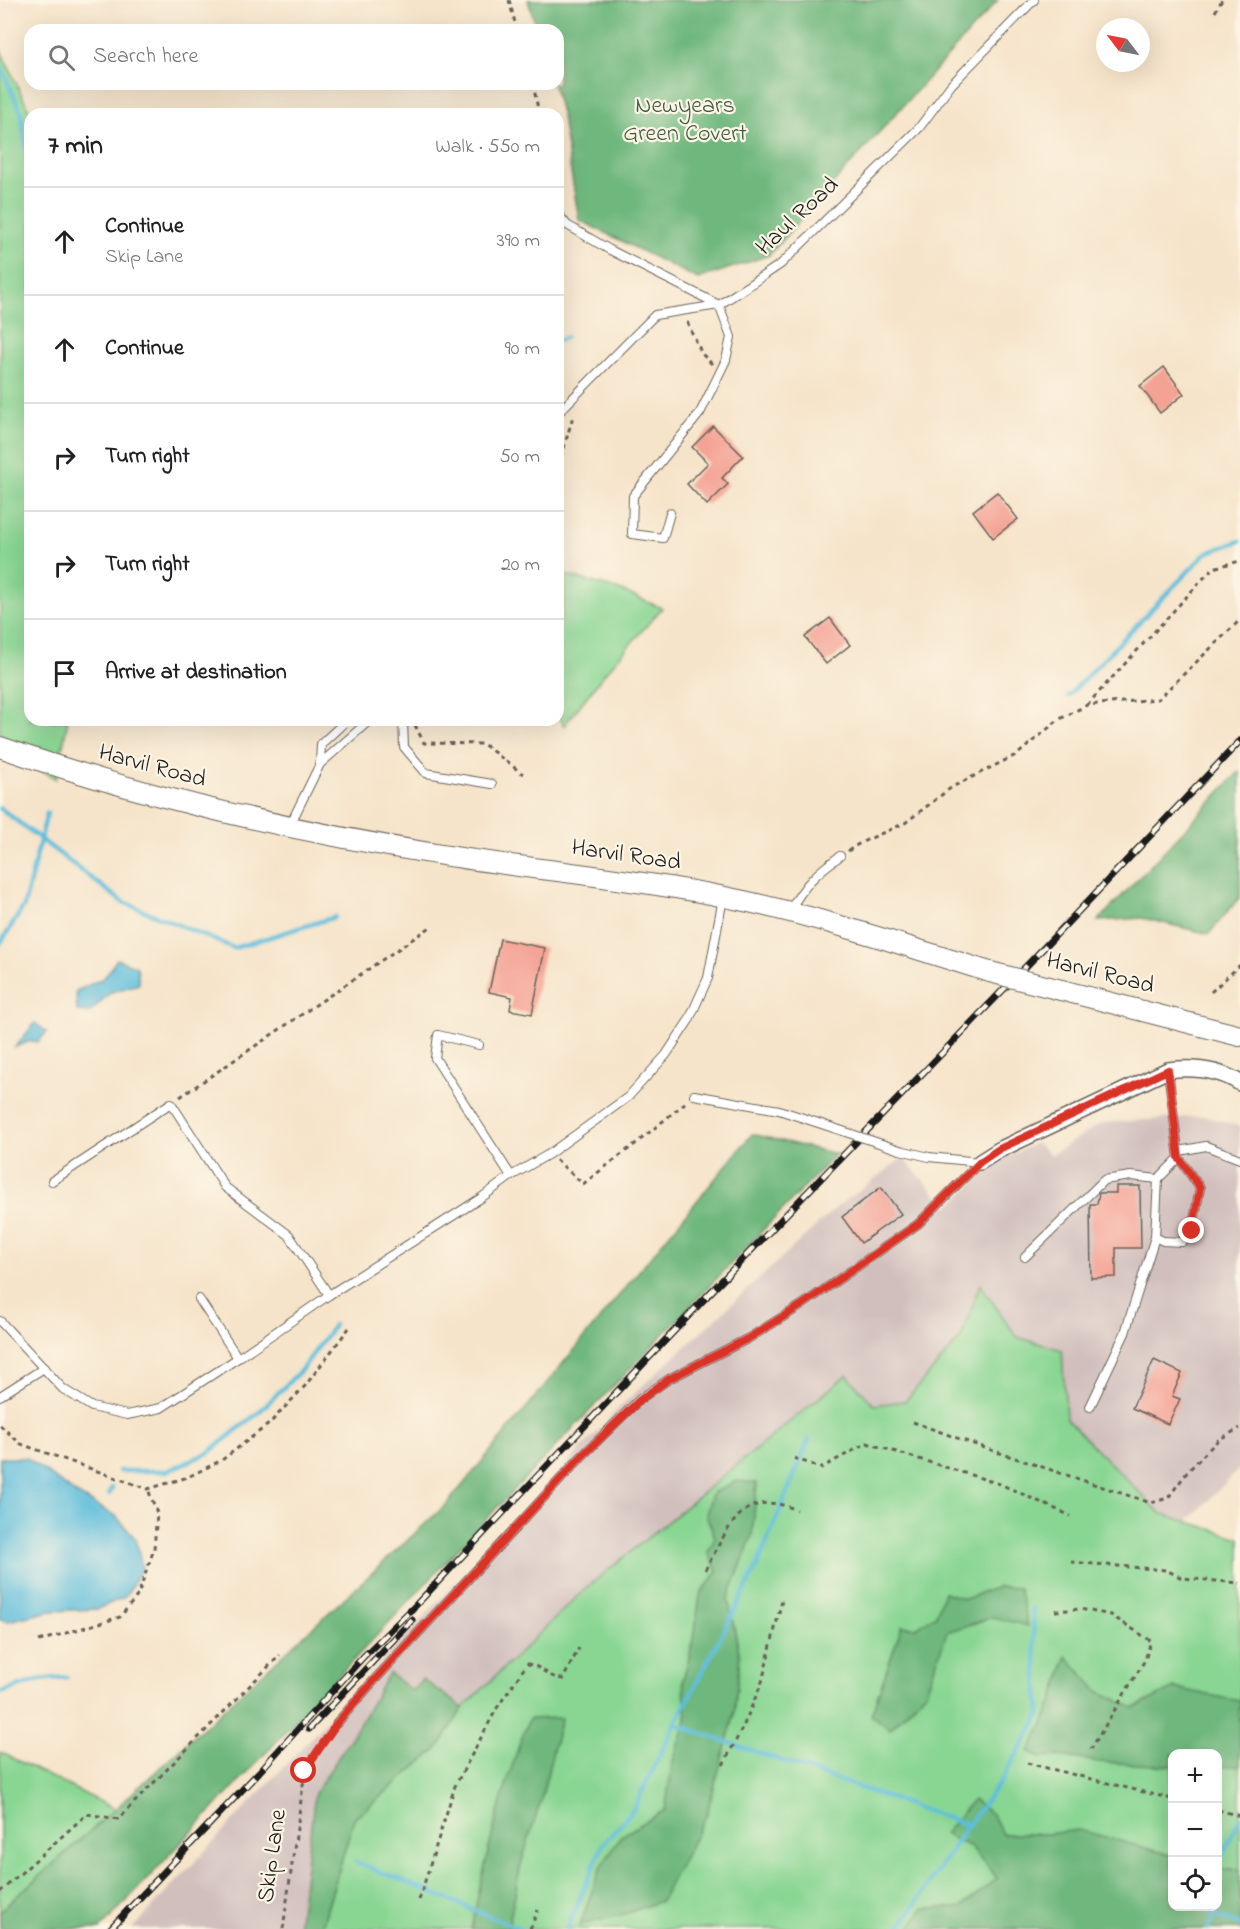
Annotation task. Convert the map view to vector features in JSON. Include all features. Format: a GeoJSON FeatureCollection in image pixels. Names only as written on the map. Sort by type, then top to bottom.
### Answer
{"type":"FeatureCollection","features":[{"type":"Feature","properties":{"kind":"street","name":"Harvil Road"},"geometry":{"type":"LineString","coordinates":[[0,747],[80,774],[222,812],[439,854],[723,897],[789,911],[990,972],[1240,1036]]}},
{"type":"Feature","properties":{"kind":"street"},"geometry":{"type":"LineString","coordinates":[[980,1162],[999,1149],[1168,1070],[1186,1068],[1227,1075],[1240,1083]]}},
{"type":"Feature","properties":{"kind":"lane","name":"Haul Road"},"geometry":{"type":"LineString","coordinates":[[564,406],[655,315],[719,305],[781,264],[919,128],[951,85],[1034,0]]}},
{"type":"Feature","properties":{"kind":"lane"},"geometry":{"type":"LineString","coordinates":[[564,221],[610,250],[719,305],[730,337],[726,360],[700,413],[633,496],[632,534],[663,538],[670,513]]}},
{"type":"Feature","properties":{"kind":"lane"},"geometry":{"type":"LineString","coordinates":[[320,764],[321,744],[340,726]]}},
{"type":"Feature","properties":{"kind":"lane"},"geometry":{"type":"LineString","coordinates":[[290,826],[320,764],[363,726]]}},
{"type":"Feature","properties":{"kind":"lane"},"geometry":{"type":"LineString","coordinates":[[403,726],[404,747],[426,773],[492,784]]}},
{"type":"Feature","properties":{"kind":"lane"},"geometry":{"type":"LineString","coordinates":[[789,911],[805,885],[840,856]]}},
{"type":"Feature","properties":{"kind":"lane"},"geometry":{"type":"LineString","coordinates":[[0,1321],[63,1389],[92,1407],[127,1414],[161,1408],[329,1295],[472,1204],[511,1176],[549,1154],[628,1097],[666,1055],[689,1020],[708,978],[723,897]]}},
{"type":"Feature","properties":{"kind":"lane"},"geometry":{"type":"LineString","coordinates":[[479,1046],[438,1035],[435,1058],[511,1176]]}},
{"type":"Feature","properties":{"kind":"lane"},"geometry":{"type":"LineString","coordinates":[[1155,1237],[1163,1241],[1182,1242],[1192,1231],[1200,1188],[1179,1155],[1168,1070]]}},
{"type":"Feature","properties":{"kind":"lane"},"geometry":{"type":"LineString","coordinates":[[694,1095],[779,1110],[900,1150],[929,1157],[980,1162]]}},
{"type":"Feature","properties":{"kind":"lane"},"geometry":{"type":"LineString","coordinates":[[52,1181],[171,1103],[225,1187],[289,1235],[329,1295]]}},
{"type":"Feature","properties":{"kind":"lane"},"geometry":{"type":"LineString","coordinates":[[1090,1407],[1125,1334],[1155,1237],[1158,1179],[1179,1155],[1206,1146],[1240,1159]]}},
{"type":"Feature","properties":{"kind":"lane"},"geometry":{"type":"LineString","coordinates":[[337,1723],[582,1456],[640,1400],[669,1379],[749,1338],[802,1305],[918,1224],[980,1162]]}},
{"type":"Feature","properties":{"kind":"lane"},"geometry":{"type":"LineString","coordinates":[[1024,1257],[1104,1180],[1131,1176],[1158,1179]]}},
{"type":"Feature","properties":{"kind":"lane"},"geometry":{"type":"LineString","coordinates":[[199,1299],[238,1358]]}},
{"type":"Feature","properties":{"kind":"lane"},"geometry":{"type":"LineString","coordinates":[[0,1396],[44,1368]]}},
{"type":"Feature","properties":{"kind":"path"},"geometry":{"type":"LineString","coordinates":[[509,0],[515,24]]}},
{"type":"Feature","properties":{"kind":"path"},"geometry":{"type":"LineString","coordinates":[[1215,12],[1222,0]]}},
{"type":"Feature","properties":{"kind":"path"},"geometry":{"type":"LineString","coordinates":[[534,90],[538,108]]}},
{"type":"Feature","properties":{"kind":"path"},"geometry":{"type":"LineString","coordinates":[[686,320],[702,354],[720,372]]}},
{"type":"Feature","properties":{"kind":"path"},"geometry":{"type":"LineString","coordinates":[[564,446],[571,418],[579,409]]}},
{"type":"Feature","properties":{"kind":"path"},"geometry":{"type":"LineString","coordinates":[[840,856],[860,843],[905,823],[952,788],[1017,754],[1058,720],[1087,705],[1214,568],[1240,561]]}},
{"type":"Feature","properties":{"kind":"path"},"geometry":{"type":"LineString","coordinates":[[1087,705],[1158,699],[1240,620]]}},
{"type":"Feature","properties":{"kind":"path"},"geometry":{"type":"LineString","coordinates":[[416,726],[424,743],[483,744],[523,774]]}},
{"type":"Feature","properties":{"kind":"path"},"geometry":{"type":"LineString","coordinates":[[171,1103],[432,926]]}},
{"type":"Feature","properties":{"kind":"path"},"geometry":{"type":"LineString","coordinates":[[1211,992],[1240,964]]}},
{"type":"Feature","properties":{"kind":"path"},"geometry":{"type":"LineString","coordinates":[[549,1154],[583,1184],[694,1095]]}},
{"type":"Feature","properties":{"kind":"path"},"geometry":{"type":"LineString","coordinates":[[0,1425],[21,1444],[148,1489],[188,1477],[222,1461],[268,1424],[305,1386],[349,1328]]}},
{"type":"Feature","properties":{"kind":"path"},"geometry":{"type":"LineString","coordinates":[[913,1422],[1151,1503],[1168,1498],[1188,1471],[1218,1440],[1240,1428]]}},
{"type":"Feature","properties":{"kind":"path"},"geometry":{"type":"LineString","coordinates":[[794,1458],[821,1468],[867,1443],[1000,1484],[1071,1516]]}},
{"type":"Feature","properties":{"kind":"path"},"geometry":{"type":"LineString","coordinates":[[39,1641],[120,1617],[138,1595],[154,1549],[157,1513],[148,1489]]}},
{"type":"Feature","properties":{"kind":"path"},"geometry":{"type":"LineString","coordinates":[[705,1570],[742,1511],[757,1505],[776,1504],[797,1510]]}},
{"type":"Feature","properties":{"kind":"path"},"geometry":{"type":"LineString","coordinates":[[1071,1562],[1166,1570],[1182,1578],[1240,1583]]}},
{"type":"Feature","properties":{"kind":"path"},"geometry":{"type":"LineString","coordinates":[[723,1765],[762,1682],[782,1600]]}},
{"type":"Feature","properties":{"kind":"path"},"geometry":{"type":"LineString","coordinates":[[1054,1611],[1080,1610],[1111,1615],[1151,1641],[1145,1659],[1091,1749]]}},
{"type":"Feature","properties":{"kind":"path"},"geometry":{"type":"LineString","coordinates":[[420,1898],[455,1786],[497,1708],[527,1664],[535,1665],[556,1679],[563,1679],[579,1648]]}},
{"type":"Feature","properties":{"kind":"path"},"geometry":{"type":"LineString","coordinates":[[0,1892],[87,1814],[118,1819],[280,1655]]}},
{"type":"Feature","properties":{"kind":"path","name":"Skip Lane"},"geometry":{"type":"LineString","coordinates":[[283,1929],[304,1771],[337,1723]]}},
{"type":"Feature","properties":{"kind":"path"},"geometry":{"type":"LineString","coordinates":[[1027,1763],[1168,1798]]}},
{"type":"Feature","properties":{"kind":"path"},"geometry":{"type":"LineString","coordinates":[[1222,1811],[1240,1816]]}},
{"type":"Feature","properties":{"kind":"path"},"geometry":{"type":"LineString","coordinates":[[531,1928],[538,1910]]}},
{"type":"Feature","properties":{"kind":"shaded area"},"geometry":{"type":"Polygon","coordinates":[[[1204,1116],[1240,1126],[1240,1468],[1188,1521],[1160,1513],[1066,1419],[1062,1351],[1017,1337],[980,1285],[961,1338],[905,1401],[874,1405],[847,1375],[585,1589],[463,1708],[422,1679],[412,1692],[389,1673],[353,1735],[315,1793],[298,1929],[132,1929],[625,1402],[838,1206],[903,1158],[948,1207],[987,1171],[1006,1157],[1036,1143],[1051,1155],[1102,1123],[1204,1116]]]}},
{"type":"Feature","properties":{"kind":"green space","name":"Newyears Green Covert"},"geometry":{"type":"Polygon","coordinates":[[[528,0],[998,0],[769,255],[698,279],[579,220],[564,131],[564,108],[560,108],[555,90],[564,90],[564,24],[535,24],[528,0]]]}},
{"type":"Feature","properties":{"kind":"green space"},"geometry":{"type":"Polygon","coordinates":[[[0,49],[28,108],[24,108],[24,726],[67,726],[56,779],[0,745],[0,49]]]}},
{"type":"Feature","properties":{"kind":"green space"},"geometry":{"type":"Polygon","coordinates":[[[566,575],[617,589],[662,608],[605,673],[564,726],[566,575]]]}},
{"type":"Feature","properties":{"kind":"green space"},"geometry":{"type":"Polygon","coordinates":[[[1240,771],[1240,897],[1209,934],[1142,918],[1098,921],[1240,771]]]}},
{"type":"Feature","properties":{"kind":"green space"},"geometry":{"type":"Polygon","coordinates":[[[752,1134],[836,1154],[492,1513],[100,1929],[0,1929],[0,1911],[115,1809],[447,1504],[752,1134]]]}},
{"type":"Feature","properties":{"kind":"green space"},"geometry":{"type":"Polygon","coordinates":[[[980,1284],[1017,1337],[1062,1350],[1066,1419],[1160,1513],[1240,1538],[1240,1929],[321,1929],[354,1819],[438,1747],[463,1708],[585,1589],[847,1375],[874,1405],[905,1401],[961,1338],[980,1284]]]}},
{"type":"Feature","properties":{"kind":"green space"},"geometry":{"type":"Polygon","coordinates":[[[736,1481],[757,1483],[752,1536],[728,1599],[740,1656],[734,1716],[706,1816],[661,1901],[628,1913],[580,1925],[600,1869],[621,1836],[665,1810],[673,1761],[687,1717],[683,1680],[694,1638],[700,1595],[717,1571],[708,1552],[715,1538],[706,1514],[712,1494],[736,1481]]]}},
{"type":"Feature","properties":{"kind":"green space"},"geometry":{"type":"Polygon","coordinates":[[[998,1587],[1019,1588],[1028,1626],[993,1617],[947,1632],[926,1692],[890,1729],[871,1715],[902,1626],[916,1628],[936,1615],[944,1592],[965,1599],[998,1587]]]}},
{"type":"Feature","properties":{"kind":"green space"},"geometry":{"type":"Polygon","coordinates":[[[1066,1656],[1098,1691],[1134,1708],[1174,1688],[1240,1701],[1240,1765],[1222,1767],[1222,1749],[1168,1749],[1168,1766],[1099,1762],[1060,1756],[1040,1757],[1029,1752],[1060,1681],[1066,1656]]]}},
{"type":"Feature","properties":{"kind":"green space"},"geometry":{"type":"Polygon","coordinates":[[[389,1673],[412,1691],[422,1679],[463,1708],[439,1747],[354,1819],[321,1929],[298,1929],[315,1793],[353,1735],[389,1673]]]}},
{"type":"Feature","properties":{"kind":"green space"},"geometry":{"type":"Polygon","coordinates":[[[561,1718],[541,1800],[521,1864],[508,1929],[471,1929],[503,1796],[529,1719],[561,1718]]]}},
{"type":"Feature","properties":{"kind":"green space"},"geometry":{"type":"Polygon","coordinates":[[[0,1752],[115,1809],[0,1911],[0,1752]]]}},
{"type":"Feature","properties":{"kind":"green space"},"geometry":{"type":"Polygon","coordinates":[[[973,1800],[992,1814],[1003,1834],[1046,1834],[1079,1830],[1168,1854],[1168,1911],[1222,1911],[1222,1869],[1240,1869],[1240,1929],[909,1929],[923,1908],[962,1907],[997,1878],[971,1847],[944,1834],[973,1800]]]}},
{"type":"Feature","properties":{"kind":"water"},"geometry":{"type":"Polygon","coordinates":[[[117,959],[137,967],[139,984],[111,992],[90,1012],[77,1011],[76,991],[104,978],[117,959]]]}},
{"type":"Feature","properties":{"kind":"water"},"geometry":{"type":"Polygon","coordinates":[[[35,1023],[47,1032],[38,1042],[31,1041],[15,1047],[35,1023]]]}},
{"type":"Feature","properties":{"kind":"water"},"geometry":{"type":"Polygon","coordinates":[[[0,1458],[27,1458],[76,1494],[116,1516],[136,1539],[142,1568],[125,1597],[97,1609],[51,1611],[8,1621],[0,1619],[0,1458]]]}},
{"type":"Feature","properties":{"kind":"building"},"geometry":{"type":"Polygon","coordinates":[[[1164,367],[1184,394],[1160,413],[1140,386],[1164,367]]]}},
{"type":"Feature","properties":{"kind":"building"},"geometry":{"type":"Polygon","coordinates":[[[713,426],[743,456],[722,478],[728,484],[707,505],[687,484],[708,463],[692,447],[713,426]]]}},
{"type":"Feature","properties":{"kind":"building"},"geometry":{"type":"Polygon","coordinates":[[[997,492],[1018,519],[993,538],[973,511],[997,492]]]}},
{"type":"Feature","properties":{"kind":"building"},"geometry":{"type":"Polygon","coordinates":[[[830,618],[850,645],[826,664],[805,637],[830,618]]]}},
{"type":"Feature","properties":{"kind":"building"},"geometry":{"type":"Polygon","coordinates":[[[500,939],[545,948],[532,1014],[510,1010],[512,997],[489,992],[500,939]]]}},
{"type":"Feature","properties":{"kind":"building"},"geometry":{"type":"Polygon","coordinates":[[[1116,1186],[1140,1186],[1141,1248],[1116,1248],[1116,1277],[1091,1278],[1090,1204],[1097,1204],[1099,1193],[1116,1193],[1116,1186]]]}},
{"type":"Feature","properties":{"kind":"building"},"geometry":{"type":"Polygon","coordinates":[[[881,1187],[901,1214],[861,1243],[842,1217],[881,1187]]]}},
{"type":"Feature","properties":{"kind":"building"},"geometry":{"type":"Polygon","coordinates":[[[1154,1360],[1182,1373],[1172,1396],[1180,1399],[1168,1424],[1132,1408],[1154,1360]]]}},
{"type":"Feature","properties":{"kind":"waterway"},"geometry":{"type":"LineString","coordinates":[[0,65],[21,112],[24,133]]}},
{"type":"Feature","properties":{"kind":"waterway"},"geometry":{"type":"LineString","coordinates":[[1068,696],[1206,553],[1240,541]]}},
{"type":"Feature","properties":{"kind":"waterway"},"geometry":{"type":"LineString","coordinates":[[0,808],[121,901],[234,948],[335,917]]}},
{"type":"Feature","properties":{"kind":"waterway"},"geometry":{"type":"LineString","coordinates":[[0,944],[24,906],[47,813]]}},
{"type":"Feature","properties":{"kind":"waterway"},"geometry":{"type":"LineString","coordinates":[[119,1471],[167,1471],[208,1453],[258,1413],[302,1369],[334,1325]]}},
{"type":"Feature","properties":{"kind":"waterway"},"geometry":{"type":"LineString","coordinates":[[675,1724],[755,1571],[809,1439]]}},
{"type":"Feature","properties":{"kind":"waterway"},"geometry":{"type":"LineString","coordinates":[[109,1494],[112,1488]]}},
{"type":"Feature","properties":{"kind":"waterway"},"geometry":{"type":"LineString","coordinates":[[968,1825],[1001,1781],[1040,1715],[1032,1608]]}},
{"type":"Feature","properties":{"kind":"waterway"},"geometry":{"type":"LineString","coordinates":[[0,1693],[38,1680],[67,1677]]}},
{"type":"Feature","properties":{"kind":"waterway"},"geometry":{"type":"LineString","coordinates":[[567,1929],[603,1844],[633,1810],[675,1724],[968,1825],[899,1929]]}},
{"type":"Feature","properties":{"kind":"waterway"},"geometry":{"type":"LineString","coordinates":[[1221,1857],[1240,1818]]}},
{"type":"Feature","properties":{"kind":"waterway"},"geometry":{"type":"LineString","coordinates":[[356,1862],[521,1929]]}},
{"type":"Feature","properties":{"kind":"waterway"},"geometry":{"type":"LineString","coordinates":[[1207,1911],[1215,1915],[1208,1929]]}},
{"type":"Feature","properties":{"kind":"waterway"},"geometry":{"type":"LineString","coordinates":[[1215,1915],[1240,1925]]}},
{"type":"Feature","properties":{"kind":"railway"},"geometry":{"type":"LineString","coordinates":[[110,1929],[259,1772],[364,1656],[416,1605],[708,1295],[1240,741]]}},
{"type":"Feature","properties":{"kind":"railway"},"geometry":{"type":"LineString","coordinates":[[309,1729],[412,1620]]}},
{"type":"Feature","properties":{"kind":"route"},"geometry":{"type":"LineString","coordinates":[[304,1771],[337,1723],[369,1686],[582,1456],[640,1400],[669,1379],[749,1338],[802,1305],[918,1224],[980,1162],[999,1149],[1168,1070],[1179,1158],[1200,1188],[1192,1231]]}}]}
